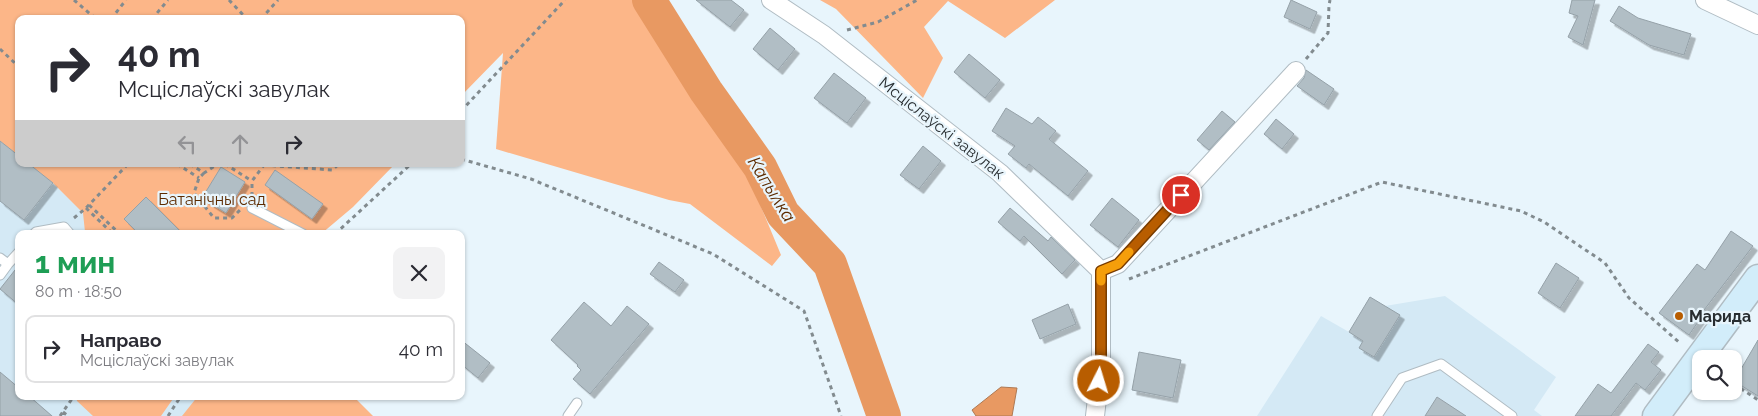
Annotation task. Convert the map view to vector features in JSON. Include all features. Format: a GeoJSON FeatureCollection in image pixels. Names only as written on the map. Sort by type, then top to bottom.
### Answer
{"type":"FeatureCollection","features":[{"type":"Feature","properties":{"kind":"main road"},"geometry":{"type":"LineString","coordinates":[[1706,350],[1755,287]]}},
{"type":"Feature","properties":{"kind":"main road"},"geometry":{"type":"LineString","coordinates":[[1656,416],[1692,368]]}},
{"type":"Feature","properties":{"kind":"street","name":"Мсціслаўскі завулак"},"geometry":{"type":"LineString","coordinates":[[771,0],[824,35],[1000,173],[1101,271]]}},
{"type":"Feature","properties":{"kind":"street"},"geometry":{"type":"LineString","coordinates":[[1704,0],[1758,25]]}},
{"type":"Feature","properties":{"kind":"street"},"geometry":{"type":"LineString","coordinates":[[1095,416],[1101,364],[1101,271],[1118,264],[1296,71]]}},
{"type":"Feature","properties":{"kind":"lane"},"geometry":{"type":"LineString","coordinates":[[252,208],[294,230]]}},
{"type":"Feature","properties":{"kind":"lane"},"geometry":{"type":"LineString","coordinates":[[0,275],[15,256]]}},
{"type":"Feature","properties":{"kind":"lane"},"geometry":{"type":"LineString","coordinates":[[0,258],[8,264]]}},
{"type":"Feature","properties":{"kind":"lane"},"geometry":{"type":"LineString","coordinates":[[1377,416],[1402,378],[1441,364],[1512,416]]}},
{"type":"Feature","properties":{"kind":"lane"},"geometry":{"type":"LineString","coordinates":[[568,416],[577,403]]}},
{"type":"Feature","properties":{"kind":"path"},"geometry":{"type":"LineString","coordinates":[[74,0],[91,15]]}},
{"type":"Feature","properties":{"kind":"path"},"geometry":{"type":"LineString","coordinates":[[80,5],[84,0]]}},
{"type":"Feature","properties":{"kind":"path"},"geometry":{"type":"LineString","coordinates":[[114,15],[126,0]]}},
{"type":"Feature","properties":{"kind":"path"},"geometry":{"type":"LineString","coordinates":[[155,15],[168,0]]}},
{"type":"Feature","properties":{"kind":"path"},"geometry":{"type":"LineString","coordinates":[[229,0],[243,15]]}},
{"type":"Feature","properties":{"kind":"path"},"geometry":{"type":"LineString","coordinates":[[265,15],[278,0]]}},
{"type":"Feature","properties":{"kind":"path"},"geometry":{"type":"LineString","coordinates":[[465,107],[565,0]]}},
{"type":"Feature","properties":{"kind":"path"},"geometry":{"type":"LineString","coordinates":[[824,35],[878,22],[917,0]]}},
{"type":"Feature","properties":{"kind":"path"},"geometry":{"type":"LineString","coordinates":[[1296,71],[1328,34],[1330,0]]}},
{"type":"Feature","properties":{"kind":"path"},"geometry":{"type":"LineString","coordinates":[[0,49],[15,62]]}},
{"type":"Feature","properties":{"kind":"path"},"geometry":{"type":"LineString","coordinates":[[465,160],[531,179],[713,254],[804,311],[841,416]]}},
{"type":"Feature","properties":{"kind":"path"},"geometry":{"type":"LineString","coordinates":[[67,230],[123,167]]}},
{"type":"Feature","properties":{"kind":"path"},"geometry":{"type":"LineString","coordinates":[[182,167],[199,178]]}},
{"type":"Feature","properties":{"kind":"path"},"geometry":{"type":"LineString","coordinates":[[195,167],[204,173]]}},
{"type":"Feature","properties":{"kind":"path"},"geometry":{"type":"LineString","coordinates":[[213,167],[199,178],[194,193],[214,218],[232,218],[242,208],[252,208],[252,181],[262,167]]}},
{"type":"Feature","properties":{"kind":"path"},"geometry":{"type":"LineString","coordinates":[[230,167],[252,181]]}},
{"type":"Feature","properties":{"kind":"path"},"geometry":{"type":"LineString","coordinates":[[291,167],[332,170],[336,167]]}},
{"type":"Feature","properties":{"kind":"path"},"geometry":{"type":"LineString","coordinates":[[339,230],[408,167]]}},
{"type":"Feature","properties":{"kind":"path"},"geometry":{"type":"LineString","coordinates":[[1101,290],[1382,182],[1521,211],[1544,222],[1606,263],[1629,298],[1692,355]]}},
{"type":"Feature","properties":{"kind":"path"},"geometry":{"type":"LineString","coordinates":[[88,206],[109,230]]}},
{"type":"Feature","properties":{"kind":"path"},"geometry":{"type":"LineString","coordinates":[[88,206],[115,230]]}},
{"type":"Feature","properties":{"kind":"path"},"geometry":{"type":"LineString","coordinates":[[1742,389],[1758,400]]}},
{"type":"Feature","properties":{"kind":"path"},"geometry":{"type":"LineString","coordinates":[[60,416],[71,400]]}},
{"type":"Feature","properties":{"kind":"path"},"geometry":{"type":"LineString","coordinates":[[168,416],[178,400]]}},
{"type":"Feature","properties":{"kind":"path"},"geometry":{"type":"LineString","coordinates":[[63,412],[68,416]]}},
{"type":"Feature","properties":{"kind":"shaded area"},"geometry":{"type":"Polygon","coordinates":[[[0,141],[15,153],[15,167],[33,167],[53,183],[89,218],[90,230],[15,230],[15,400],[306,400],[338,416],[0,416],[0,141]]]}},
{"type":"Feature","properties":{"kind":"shaded area"},"geometry":{"type":"Polygon","coordinates":[[[1445,296],[1556,377],[1534,410],[1542,416],[1257,416],[1321,316],[1349,332],[1370,297],[1385,306],[1445,296]]]}},
{"type":"Feature","properties":{"kind":"shaded area"},"geometry":{"type":"Polygon","coordinates":[[[1001,387],[1017,388],[1012,416],[976,416],[972,410],[1001,387]]]}},
{"type":"Feature","properties":{"kind":"green space"},"geometry":{"type":"Polygon","coordinates":[[[0,0],[655,0],[660,32],[749,178],[781,255],[772,266],[690,204],[669,200],[496,149],[503,53],[465,92],[465,15],[15,15],[15,153],[0,141],[0,0]]]}},
{"type":"Feature","properties":{"kind":"green space"},"geometry":{"type":"Polygon","coordinates":[[[820,0],[1055,0],[1005,38],[948,1],[924,27],[943,58],[923,98],[836,9],[820,0]]]}},
{"type":"Feature","properties":{"kind":"green space","name":"Батанічны сад"},"geometry":{"type":"Polygon","coordinates":[[[33,167],[392,167],[353,207],[326,230],[85,230],[83,213],[53,183],[33,167]]]}},
{"type":"Feature","properties":{"kind":"green space"},"geometry":{"type":"Polygon","coordinates":[[[172,400],[161,416],[93,416],[77,401],[172,400]]]}},
{"type":"Feature","properties":{"kind":"green space"},"geometry":{"type":"Polygon","coordinates":[[[195,400],[357,400],[373,416],[182,416],[195,400]]]}},
{"type":"Feature","properties":{"kind":"building"},"geometry":{"type":"Polygon","coordinates":[[[696,0],[731,0],[744,10],[730,27],[696,0]]]}},
{"type":"Feature","properties":{"kind":"building"},"geometry":{"type":"Polygon","coordinates":[[[1291,0],[1317,12],[1310,29],[1284,17],[1291,0]]]}},
{"type":"Feature","properties":{"kind":"building"},"geometry":{"type":"Polygon","coordinates":[[[1572,0],[1595,0],[1583,45],[1568,37],[1578,16],[1569,13],[1572,0]]]}},
{"type":"Feature","properties":{"kind":"building"},"geometry":{"type":"Polygon","coordinates":[[[1619,6],[1638,18],[1691,34],[1684,55],[1649,45],[1610,21],[1619,6]]]}},
{"type":"Feature","properties":{"kind":"building"},"geometry":{"type":"Polygon","coordinates":[[[770,28],[795,49],[778,70],[753,49],[770,28]]]}},
{"type":"Feature","properties":{"kind":"building"},"geometry":{"type":"Polygon","coordinates":[[[969,54],[1000,80],[985,98],[954,72],[969,54]]]}},
{"type":"Feature","properties":{"kind":"building"},"geometry":{"type":"Polygon","coordinates":[[[1306,70],[1334,89],[1324,105],[1297,86],[1304,78],[1306,70]]]}},
{"type":"Feature","properties":{"kind":"building"},"geometry":{"type":"Polygon","coordinates":[[[834,73],[866,98],[847,123],[814,98],[834,73]]]}},
{"type":"Feature","properties":{"kind":"building"},"geometry":{"type":"Polygon","coordinates":[[[1006,108],[1032,124],[1038,117],[1056,131],[1049,139],[1088,171],[1068,196],[1029,164],[1026,168],[1008,154],[1015,146],[992,131],[1006,108]]]}},
{"type":"Feature","properties":{"kind":"building"},"geometry":{"type":"Polygon","coordinates":[[[1222,111],[1235,122],[1209,150],[1197,140],[1222,111]]]}},
{"type":"Feature","properties":{"kind":"building"},"geometry":{"type":"Polygon","coordinates":[[[1276,119],[1294,134],[1282,149],[1264,134],[1276,119]]]}},
{"type":"Feature","properties":{"kind":"building"},"geometry":{"type":"Polygon","coordinates":[[[0,141],[15,153],[15,167],[33,167],[53,183],[24,220],[0,201],[0,141]]]}},
{"type":"Feature","properties":{"kind":"building"},"geometry":{"type":"Polygon","coordinates":[[[923,146],[941,161],[919,189],[900,175],[923,146]]]}},
{"type":"Feature","properties":{"kind":"building"},"geometry":{"type":"Polygon","coordinates":[[[221,167],[245,182],[226,213],[202,198],[221,167]]]}},
{"type":"Feature","properties":{"kind":"building"},"geometry":{"type":"Polygon","coordinates":[[[275,170],[323,204],[312,219],[265,185],[275,170]]]}},
{"type":"Feature","properties":{"kind":"building"},"geometry":{"type":"Polygon","coordinates":[[[146,197],[179,230],[135,230],[124,219],[146,197]]]}},
{"type":"Feature","properties":{"kind":"building"},"geometry":{"type":"Polygon","coordinates":[[[1112,198],[1139,220],[1118,247],[1090,225],[1112,198]]]}},
{"type":"Feature","properties":{"kind":"building"},"geometry":{"type":"Polygon","coordinates":[[[1010,208],[1048,241],[1051,237],[1075,260],[1062,274],[1024,236],[1020,241],[998,222],[1010,208]]]}},
{"type":"Feature","properties":{"kind":"building"},"geometry":{"type":"Polygon","coordinates":[[[1731,231],[1753,246],[1698,318],[1700,319],[1689,335],[1659,313],[1697,264],[1705,270],[1731,231]]]}},
{"type":"Feature","properties":{"kind":"building"},"geometry":{"type":"Polygon","coordinates":[[[659,262],[684,280],[675,292],[650,274],[659,262]]]}},
{"type":"Feature","properties":{"kind":"building"},"geometry":{"type":"Polygon","coordinates":[[[1556,263],[1579,278],[1560,308],[1538,293],[1556,263]]]}},
{"type":"Feature","properties":{"kind":"building"},"geometry":{"type":"Polygon","coordinates":[[[15,270],[15,302],[0,289],[15,270]]]}},
{"type":"Feature","properties":{"kind":"building"},"geometry":{"type":"Polygon","coordinates":[[[1370,297],[1400,315],[1374,357],[1359,348],[1363,341],[1349,332],[1370,297]]]}},
{"type":"Feature","properties":{"kind":"building"},"geometry":{"type":"Polygon","coordinates":[[[584,302],[611,326],[627,306],[649,324],[590,394],[573,379],[581,370],[578,365],[551,340],[584,302]]]}},
{"type":"Feature","properties":{"kind":"building"},"geometry":{"type":"Polygon","coordinates":[[[1068,304],[1076,324],[1040,339],[1032,320],[1068,304]]]}},
{"type":"Feature","properties":{"kind":"building"},"geometry":{"type":"Polygon","coordinates":[[[1758,340],[1758,396],[1742,386],[1742,367],[1758,340]]]}},
{"type":"Feature","properties":{"kind":"building"},"geometry":{"type":"Polygon","coordinates":[[[465,343],[490,363],[478,378],[465,367],[465,343]]]}},
{"type":"Feature","properties":{"kind":"building"},"geometry":{"type":"Polygon","coordinates":[[[1648,344],[1659,352],[1651,362],[1661,370],[1645,390],[1636,383],[1611,416],[1575,416],[1598,384],[1611,393],[1648,344]]]}},
{"type":"Feature","properties":{"kind":"building"},"geometry":{"type":"Polygon","coordinates":[[[1139,352],[1181,360],[1173,398],[1132,390],[1139,352]]]}},
{"type":"Feature","properties":{"kind":"building"},"geometry":{"type":"Polygon","coordinates":[[[0,372],[15,385],[15,400],[34,400],[52,416],[0,416],[0,372]]]}},
{"type":"Feature","properties":{"kind":"building"},"geometry":{"type":"Polygon","coordinates":[[[1437,397],[1466,416],[1425,416],[1437,397]]]}},
{"type":"Feature","properties":{"kind":"waterway","name":"Капылка"},"geometry":{"type":"LineString","coordinates":[[649,0],[706,91],[760,167],[783,214],[830,264],[884,416]]}},
{"type":"Feature","properties":{"kind":"slow traffic"},"geometry":{"type":"LineString","coordinates":[[1101,281],[1101,271],[1118,264],[1129,252]]}},
{"type":"Feature","properties":{"kind":"place","name":"Марида"},"geometry":{"type":"Point","coordinates":[1679,316]}},
{"type":"Feature","properties":{"kind":"route"},"geometry":{"type":"LineString","coordinates":[[1099,381],[1101,364],[1101,271],[1118,264],[1181,195]]}}]}
